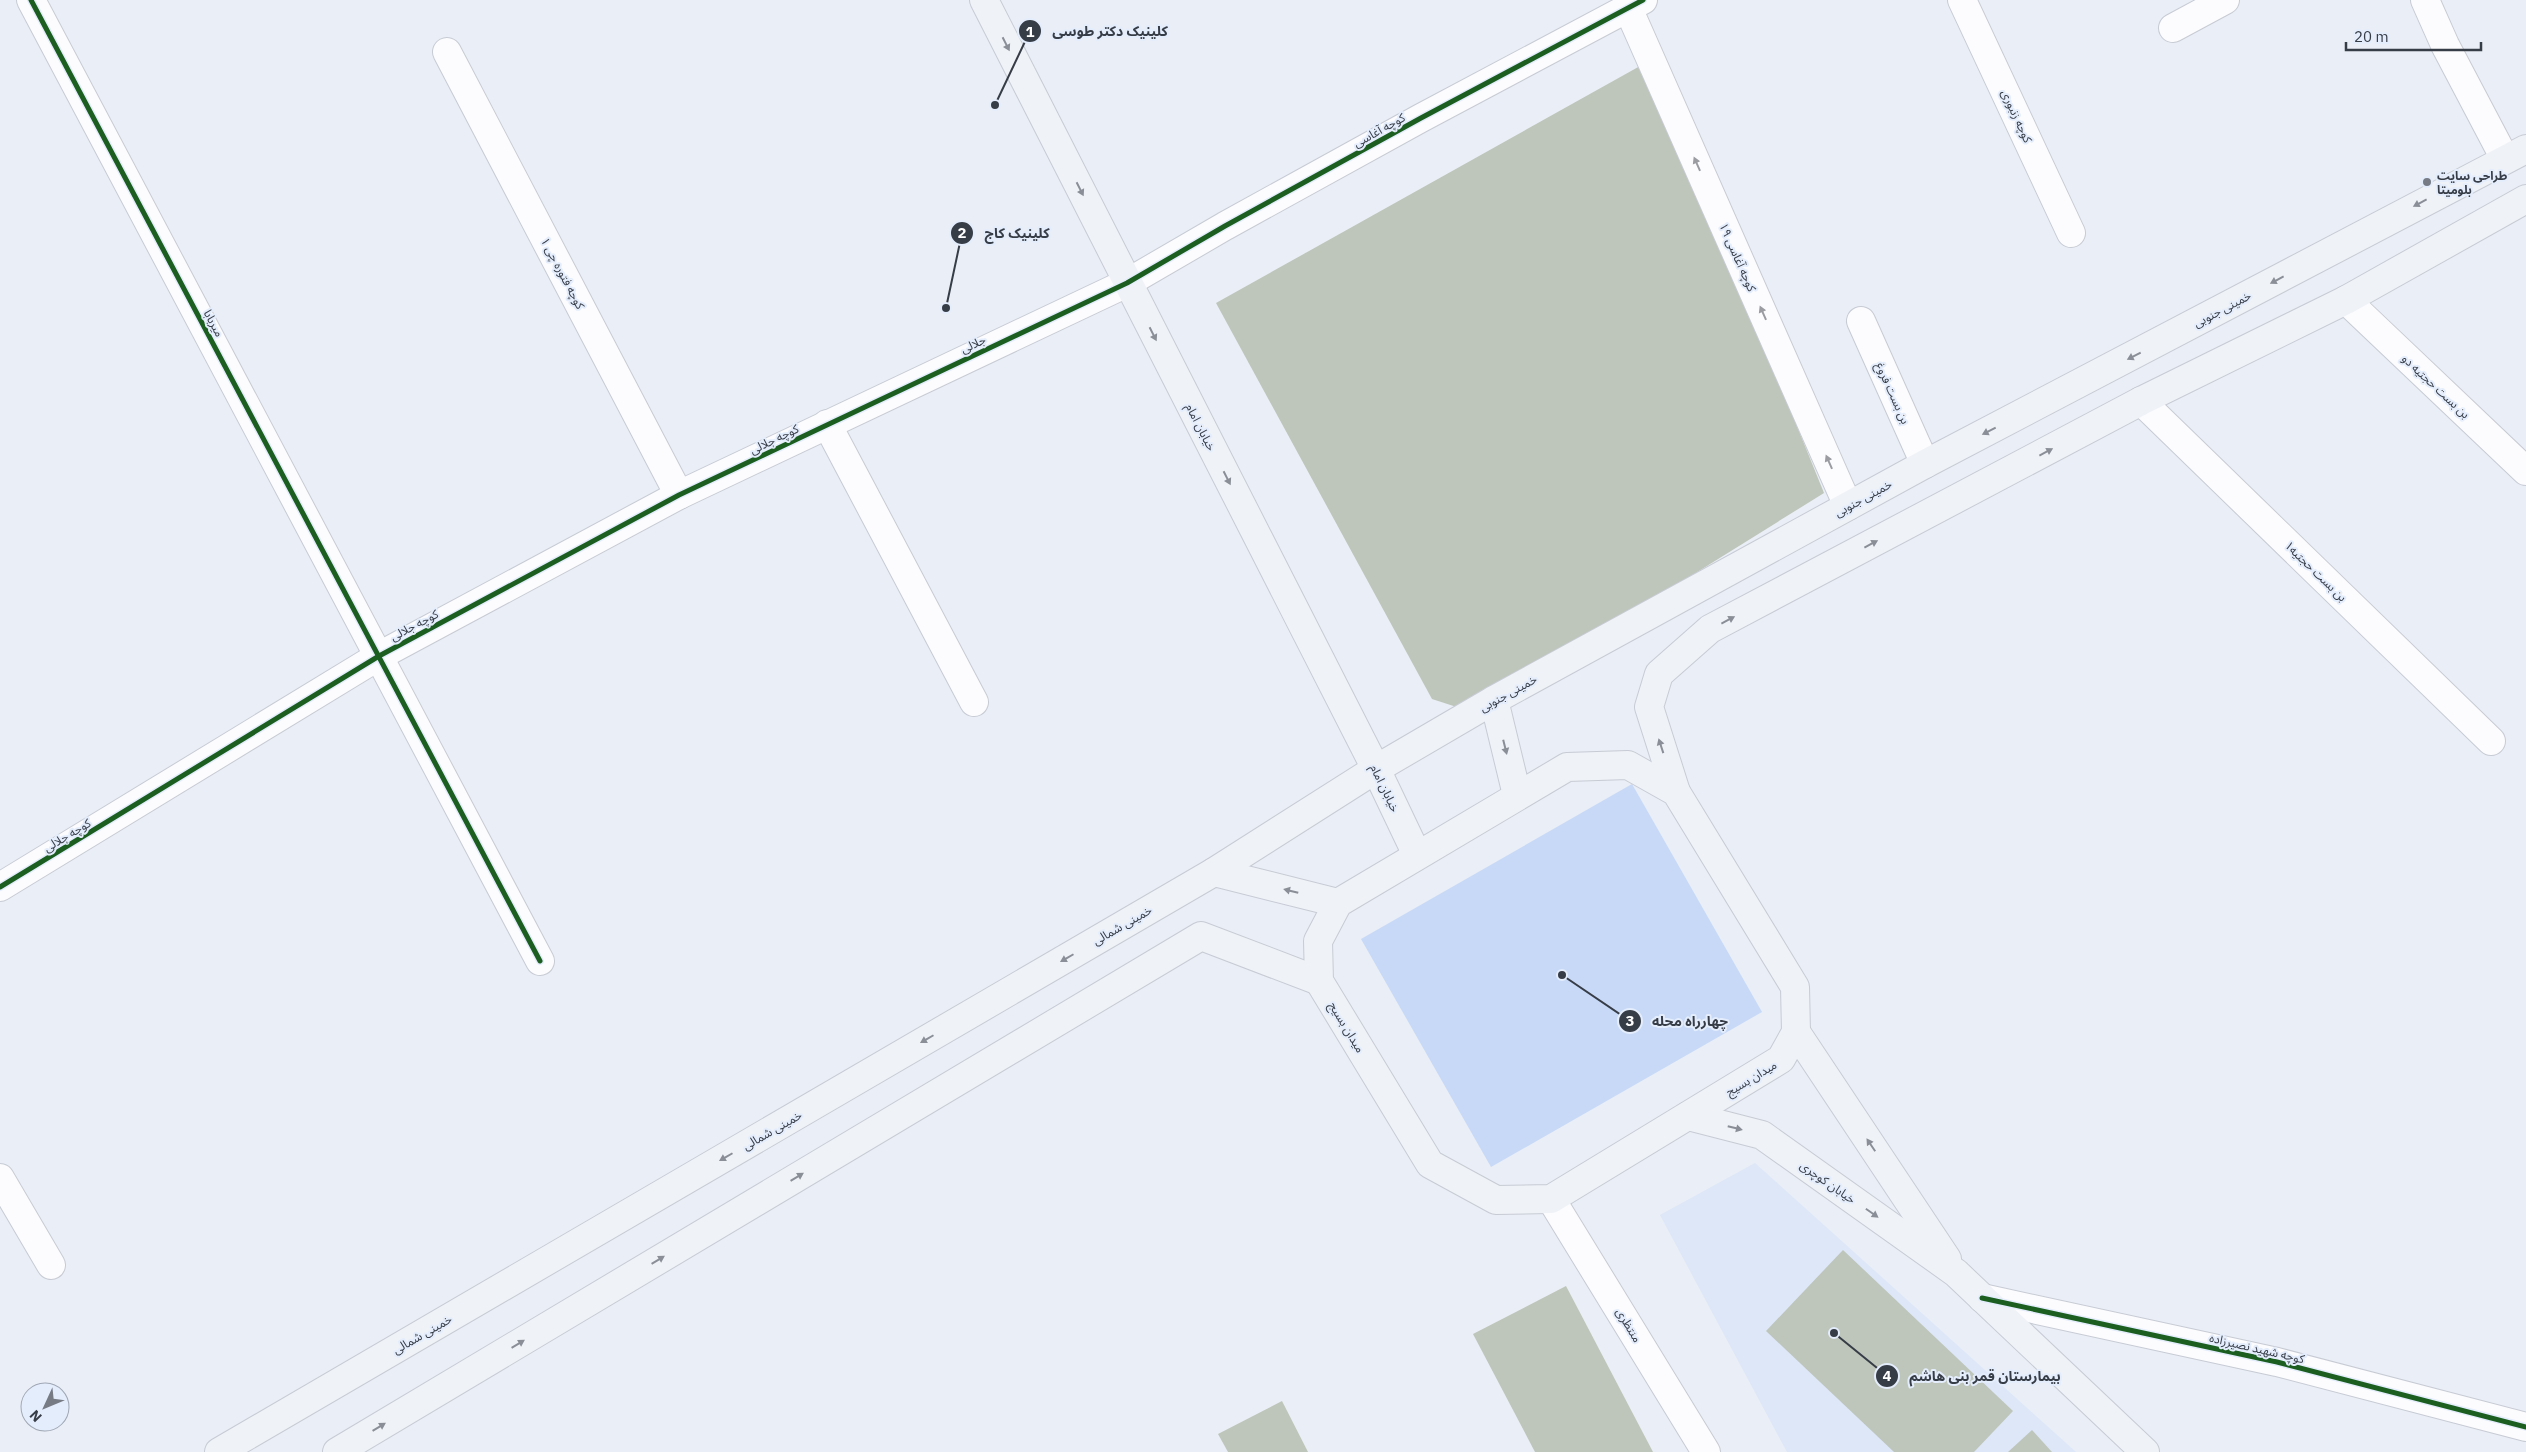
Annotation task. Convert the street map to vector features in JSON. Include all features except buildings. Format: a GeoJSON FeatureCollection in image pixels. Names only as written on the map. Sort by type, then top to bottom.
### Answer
{"type":"FeatureCollection","features":[{"type":"Feature","properties":{"kind":"main road","name":"خیابان امام"},"geometry":{"type":"LineString","coordinates":[[984,0],[1376,769],[1416,856]]}},
{"type":"Feature","properties":{"kind":"main road","name":"خمینی جنوبی"},"geometry":{"type":"LineString","coordinates":[[1214,872],[1376,769],[1494,700],[1925,464],[2144,351],[2516,154]]}},
{"type":"Feature","properties":{"kind":"main road"},"geometry":{"type":"LineString","coordinates":[[1676,792],[1649,707],[1659,674],[1710,630],[2141,401],[2346,300],[2526,200]]}},
{"type":"Feature","properties":{"kind":"main road"},"geometry":{"type":"LineString","coordinates":[[1494,700],[1517,795]]}},
{"type":"Feature","properties":{"kind":"main road","name":"میدان بسیج"},"geometry":{"type":"LineString","coordinates":[[1628,765],[1676,792],[1795,987],[1796,1032],[1781,1060],[1551,1199],[1496,1200],[1430,1164],[1319,981],[1318,941],[1338,903],[1567,767],[1628,765]]}},
{"type":"Feature","properties":{"kind":"main road"},"geometry":{"type":"LineString","coordinates":[[1214,872],[1338,903]]}},
{"type":"Feature","properties":{"kind":"main road","name":"خمینی شمالی"},"geometry":{"type":"LineString","coordinates":[[219,1452],[1214,872]]}},
{"type":"Feature","properties":{"kind":"main road"},"geometry":{"type":"LineString","coordinates":[[341,1451],[1201,936],[1319,981]]}},
{"type":"Feature","properties":{"kind":"main road","name":"خیابان کوچری"},"geometry":{"type":"LineString","coordinates":[[1796,1032],[1956,1273]]}},
{"type":"Feature","properties":{"kind":"main road","name":"خیابان کوچری"},"geometry":{"type":"LineString","coordinates":[[1688,1116],[1762,1135],[1956,1273],[2145,1452]]}},
{"type":"Feature","properties":{"kind":"street","name":"میربابا"},"geometry":{"type":"LineString","coordinates":[[31,0],[540,961]]}},
{"type":"Feature","properties":{"kind":"street","name":"کوچه زنبوری"},"geometry":{"type":"LineString","coordinates":[[1962,0],[2071,233]]}},
{"type":"Feature","properties":{"kind":"street"},"geometry":{"type":"LineString","coordinates":[[2173,28],[2226,0]]}},
{"type":"Feature","properties":{"kind":"street"},"geometry":{"type":"LineString","coordinates":[[2425,0],[2445,44],[2516,154]]}},
{"type":"Feature","properties":{"kind":"street","name":"کوچه آغاسی"},"geometry":{"type":"LineString","coordinates":[[1127,283],[1225,226],[1636,4]]}},
{"type":"Feature","properties":{"kind":"street","name":"کوچه آغاسی ۱۹"},"geometry":{"type":"LineString","coordinates":[[1636,4],[1848,506]]}},
{"type":"Feature","properties":{"kind":"street","name":"کوچه فتوره چی ۱"},"geometry":{"type":"LineString","coordinates":[[447,52],[680,495]]}},
{"type":"Feature","properties":{"kind":"street","name":"جلالی"},"geometry":{"type":"LineString","coordinates":[[827,424],[1127,283]]}},
{"type":"Feature","properties":{"kind":"street","name":"بن بست حجتیه دو"},"geometry":{"type":"LineString","coordinates":[[2346,300],[2526,471]]}},
{"type":"Feature","properties":{"kind":"street","name":"بن بست فروغ"},"geometry":{"type":"LineString","coordinates":[[1861,321],[1925,464]]}},
{"type":"Feature","properties":{"kind":"street","name":"بن بست حجتیه۱"},"geometry":{"type":"LineString","coordinates":[[2141,401],[2491,742]]}},
{"type":"Feature","properties":{"kind":"street","name":"کوچه جلالی"},"geometry":{"type":"LineString","coordinates":[[0,887],[379,656],[680,495],[827,424]]}},
{"type":"Feature","properties":{"kind":"street"},"geometry":{"type":"LineString","coordinates":[[827,424],[974,702]]}},
{"type":"Feature","properties":{"kind":"street"},"geometry":{"type":"LineString","coordinates":[[0,1178],[51,1264]]}},
{"type":"Feature","properties":{"kind":"street","name":"منتظری"},"geometry":{"type":"LineString","coordinates":[[1551,1199],[1706,1452]]}},
{"type":"Feature","properties":{"kind":"street","name":"کوچه شهید نصیرزاده"},"geometry":{"type":"LineString","coordinates":[[1982,1298],[2277,1362],[2526,1427]]}},
{"type":"Feature","properties":{"kind":"shaded area"},"geometry":{"type":"Polygon","coordinates":[[[1632,784],[1762,1012],[1491,1167],[1361,939],[1632,784]]]}},
{"type":"Feature","properties":{"kind":"shaded area"},"geometry":{"type":"Polygon","coordinates":[[[1755,1163],[2076,1452],[1787,1452],[1660,1215],[1755,1163]]]}},
{"type":"Feature","properties":{"kind":"cycle path"},"geometry":{"type":"LineString","coordinates":[[31,0],[540,961]]}},
{"type":"Feature","properties":{"kind":"cycle path"},"geometry":{"type":"LineString","coordinates":[[0,887],[379,656],[679,495],[1127,283],[1225,226],[1421,118],[1643,0]]}},
{"type":"Feature","properties":{"kind":"cycle path"},"geometry":{"type":"LineString","coordinates":[[1982,1298],[2277,1362],[2526,1427]]}},
{"type":"Feature","properties":{"kind":"place","name":"کلینیک دکتر طوسی"},"geometry":{"type":"Point","coordinates":[995,105]}},
{"type":"Feature","properties":{"kind":"place","name":"طراحی سایت بلومیتا"},"geometry":{"type":"Point","coordinates":[2427,182]}},
{"type":"Feature","properties":{"kind":"place","name":"کلینیک کاج"},"geometry":{"type":"Point","coordinates":[946,308]}},
{"type":"Feature","properties":{"kind":"place","name":"چهارراه محله"},"geometry":{"type":"Point","coordinates":[1562,975]}},
{"type":"Feature","properties":{"kind":"place","name":"بیمارستان قمر بنی هاشم"},"geometry":{"type":"Point","coordinates":[1834,1333]}}]}
